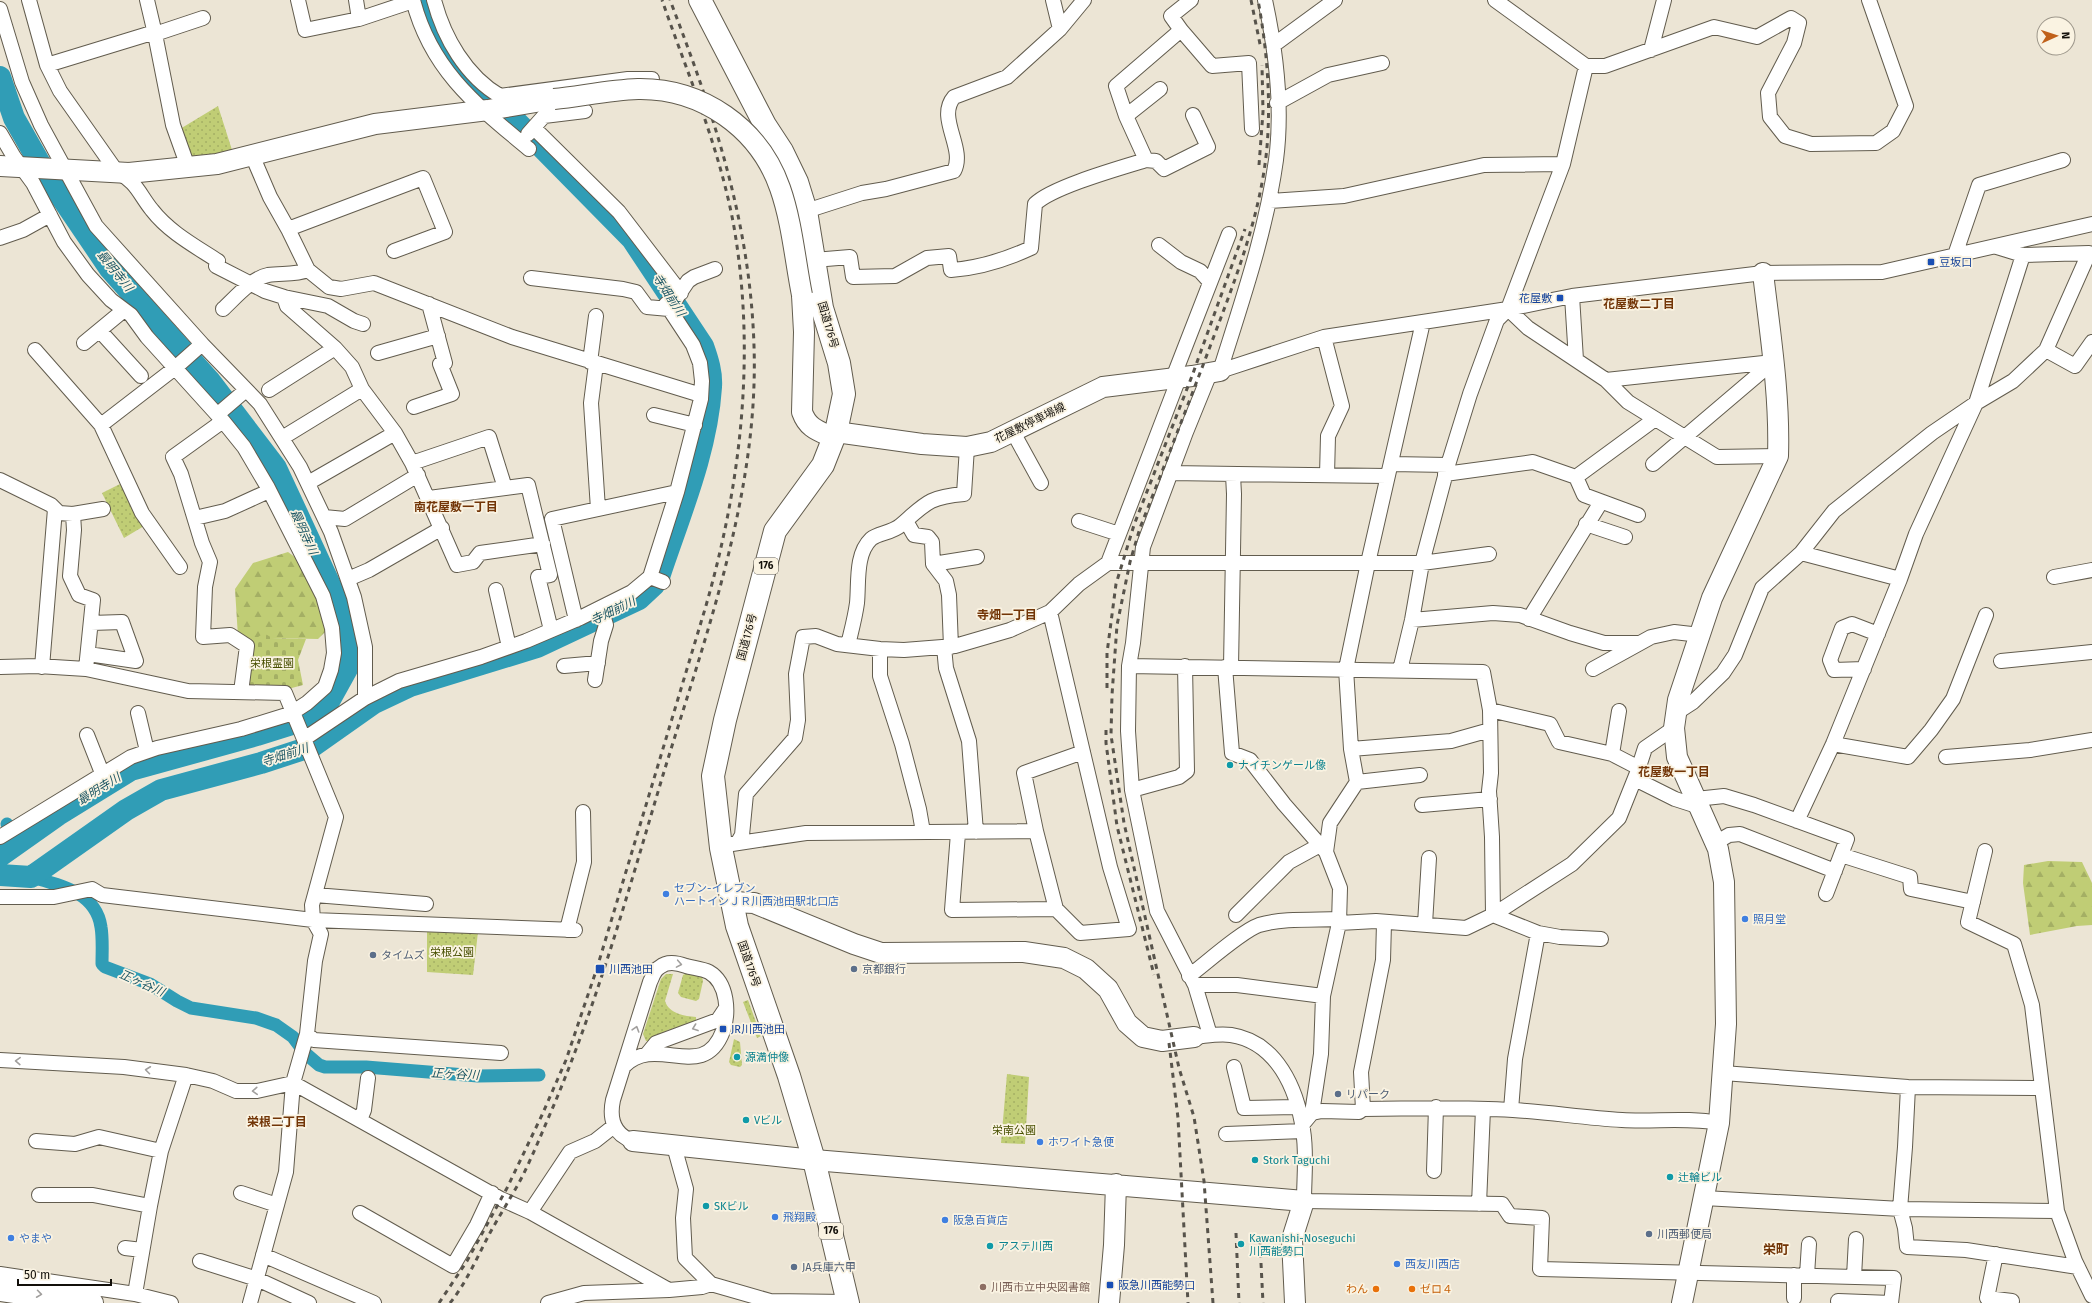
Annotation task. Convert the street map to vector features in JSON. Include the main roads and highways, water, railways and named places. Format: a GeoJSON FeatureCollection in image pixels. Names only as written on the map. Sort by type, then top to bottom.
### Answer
{"type":"FeatureCollection","features":[{"type":"Feature","properties":{"kind":"main road","name":"国道176号"},"geometry":{"type":"LineString","coordinates":[[700,0],[765,125],[782,151],[797,182],[806,211],[822,308],[839,363],[844,394],[835,435],[823,465],[775,531],[725,720],[713,776],[729,845],[731,902],[744,952],[789,1076],[814,1160],[848,1302]]}},
{"type":"Feature","properties":{"kind":"main road"},"geometry":{"type":"LineString","coordinates":[[0,1290],[92,1303]]}},
{"type":"Feature","properties":{"kind":"waterway","name":"寺畑前川"},"geometry":{"type":"LineString","coordinates":[[0,875],[31,877],[126,810],[161,790],[261,763],[313,746],[374,703],[410,686],[537,647],[639,599],[654,585],[660,574],[692,482],[704,435],[711,377],[703,346],[632,239],[511,116],[506,114],[492,101],[455,63],[435,34],[422,0]]}},
{"type":"Feature","properties":{"kind":"waterway","name":"最明寺川"},"geometry":{"type":"LineString","coordinates":[[0,77],[14,118],[47,176],[110,269],[209,380],[276,468],[332,589],[347,629],[347,669],[327,705],[292,724],[131,770],[58,815],[0,856]]}},
{"type":"Feature","properties":{"kind":"waterway"},"geometry":{"type":"LineString","coordinates":[[7,824],[19,841]]}},
{"type":"Feature","properties":{"kind":"waterway","name":"正ヶ谷川"},"geometry":{"type":"LineString","coordinates":[[31,877],[65,887],[84,898],[92,906],[98,915],[101,927],[102,964],[105,967],[150,984],[191,1008],[256,1018],[276,1025],[293,1037],[305,1053],[319,1065],[325,1067],[366,1067],[478,1076],[539,1075]]}},
{"type":"Feature","properties":{"kind":"railway"},"geometry":{"type":"LineString","coordinates":[[439,1303],[467,1261],[507,1188],[542,1115],[566,1060],[597,968],[705,609],[728,515],[736,467],[744,371],[744,323],[741,275],[728,198],[712,141],[662,0]]}},
{"type":"Feature","properties":{"kind":"railway"},"geometry":{"type":"LineString","coordinates":[[450,1303],[467,1277],[529,1163],[565,1079],[581,1036],[624,906],[712,617],[726,564],[748,456],[753,401],[754,346],[751,300],[745,255],[727,169],[715,127],[670,0]]}},
{"type":"Feature","properties":{"kind":"railway"},"geometry":{"type":"LineString","coordinates":[[1251,0],[1261,49]]}},
{"type":"Feature","properties":{"kind":"railway"},"geometry":{"type":"LineString","coordinates":[[1213,1303],[1204,1181],[1194,1117],[1179,1068],[1124,823],[1111,735],[1112,695],[1117,625],[1130,562],[1140,528],[1231,290],[1254,220],[1264,172],[1269,110],[1266,55],[1258,0]]}},
{"type":"Feature","properties":{"kind":"railway"},"geometry":{"type":"LineString","coordinates":[[1259,165],[1263,112],[1262,65]]}},
{"type":"Feature","properties":{"kind":"railway"},"geometry":{"type":"LineString","coordinates":[[1107,688],[1107,653],[1116,584],[1134,525],[1192,376],[1245,229]]}},
{"type":"Feature","properties":{"kind":"railway"},"geometry":{"type":"LineString","coordinates":[[1106,730],[1106,743],[1117,826],[1154,975]]}},
{"type":"Feature","properties":{"kind":"railway"},"geometry":{"type":"LineString","coordinates":[[1169,1043],[1178,1118],[1188,1303]]}},
{"type":"Feature","properties":{"kind":"railway"},"geometry":{"type":"LineString","coordinates":[[1236,1233],[1239,1303]]}},
{"type":"Feature","properties":{"kind":"railway"},"geometry":{"type":"LineString","coordinates":[[1260,1243],[1263,1303]]}},
{"type":"Feature","properties":{"kind":"place","name":"豆坂口"},"geometry":{"type":"Point","coordinates":[1931,262]}},
{"type":"Feature","properties":{"kind":"place","name":"花屋敷"},"geometry":{"type":"Point","coordinates":[1560,298]}},
{"type":"Feature","properties":{"kind":"place","name":"ナイチンゲール像"},"geometry":{"type":"Point","coordinates":[1230,765]}},
{"type":"Feature","properties":{"kind":"place","name":"セブン-イレブン ハートインＪＲ川西池田駅北口店"},"geometry":{"type":"Point","coordinates":[666,894]}},
{"type":"Feature","properties":{"kind":"place","name":"照月堂"},"geometry":{"type":"Point","coordinates":[1745,919]}},
{"type":"Feature","properties":{"kind":"place","name":"タイムズ"},"geometry":{"type":"Point","coordinates":[373,955]}},
{"type":"Feature","properties":{"kind":"place","name":"川西池田"},"geometry":{"type":"Point","coordinates":[600,969]}},
{"type":"Feature","properties":{"kind":"place","name":"京都銀行"},"geometry":{"type":"Point","coordinates":[854,969]}},
{"type":"Feature","properties":{"kind":"place","name":"JR川西池田"},"geometry":{"type":"Point","coordinates":[723,1029]}},
{"type":"Feature","properties":{"kind":"place","name":"源満仲像"},"geometry":{"type":"Point","coordinates":[737,1057]}},
{"type":"Feature","properties":{"kind":"place","name":"リパーク"},"geometry":{"type":"Point","coordinates":[1338,1094]}},
{"type":"Feature","properties":{"kind":"place","name":"Vビル"},"geometry":{"type":"Point","coordinates":[746,1120]}},
{"type":"Feature","properties":{"kind":"place","name":"ホワイト急便"},"geometry":{"type":"Point","coordinates":[1040,1142]}},
{"type":"Feature","properties":{"kind":"place","name":"Stork Taguchi"},"geometry":{"type":"Point","coordinates":[1255,1160]}},
{"type":"Feature","properties":{"kind":"place","name":"辻輪ビル"},"geometry":{"type":"Point","coordinates":[1670,1177]}},
{"type":"Feature","properties":{"kind":"place","name":"SKビル"},"geometry":{"type":"Point","coordinates":[706,1206]}},
{"type":"Feature","properties":{"kind":"place","name":"飛翔殿"},"geometry":{"type":"Point","coordinates":[775,1217]}},
{"type":"Feature","properties":{"kind":"place","name":"阪急百貨店"},"geometry":{"type":"Point","coordinates":[945,1220]}},
{"type":"Feature","properties":{"kind":"place","name":"川西郵便局"},"geometry":{"type":"Point","coordinates":[1649,1234]}},
{"type":"Feature","properties":{"kind":"place","name":"やまや"},"geometry":{"type":"Point","coordinates":[11,1238]}},
{"type":"Feature","properties":{"kind":"place","name":"Kawanishi-Noseguchi 川西能勢口"},"geometry":{"type":"Point","coordinates":[1241,1244]}},
{"type":"Feature","properties":{"kind":"place","name":"アステ川西"},"geometry":{"type":"Point","coordinates":[990,1246]}},
{"type":"Feature","properties":{"kind":"place","name":"西友川西店"},"geometry":{"type":"Point","coordinates":[1397,1264]}},
{"type":"Feature","properties":{"kind":"place","name":"JA兵庫六甲"},"geometry":{"type":"Point","coordinates":[794,1267]}},
{"type":"Feature","properties":{"kind":"place","name":"阪急川西能勢口"},"geometry":{"type":"Point","coordinates":[1110,1285]}},
{"type":"Feature","properties":{"kind":"place","name":"川西市立中央図書館"},"geometry":{"type":"Point","coordinates":[983,1287]}},
{"type":"Feature","properties":{"kind":"place","name":"わん"},"geometry":{"type":"Point","coordinates":[1376,1289]}},
{"type":"Feature","properties":{"kind":"place","name":"ゼロ４"},"geometry":{"type":"Point","coordinates":[1412,1289]}},
{"type":"Feature","properties":{"kind":"district","name":"花屋敷二丁目"},"geometry":{"type":"Point","coordinates":[1639,304]}},
{"type":"Feature","properties":{"kind":"district","name":"南花屋敷一丁目"},"geometry":{"type":"Point","coordinates":[456,507]}},
{"type":"Feature","properties":{"kind":"district","name":"寺畑一丁目"},"geometry":{"type":"Point","coordinates":[1007,615]}},
{"type":"Feature","properties":{"kind":"district","name":"花屋敷一丁目"},"geometry":{"type":"Point","coordinates":[1674,772]}},
{"type":"Feature","properties":{"kind":"district","name":"栄根二丁目"},"geometry":{"type":"Point","coordinates":[277,1122]}},
{"type":"Feature","properties":{"kind":"district","name":"栄町"},"geometry":{"type":"Point","coordinates":[1776,1249]}},
{"type":"Feature","properties":{"kind":"park label","name":"栄根霊園"},"geometry":{"type":"Point","coordinates":[272,663]}},
{"type":"Feature","properties":{"kind":"park label","name":"栄根公園"},"geometry":{"type":"Point","coordinates":[452,952]}},
{"type":"Feature","properties":{"kind":"park label","name":"栄南公園"},"geometry":{"type":"Point","coordinates":[1014,1130]}}]}
